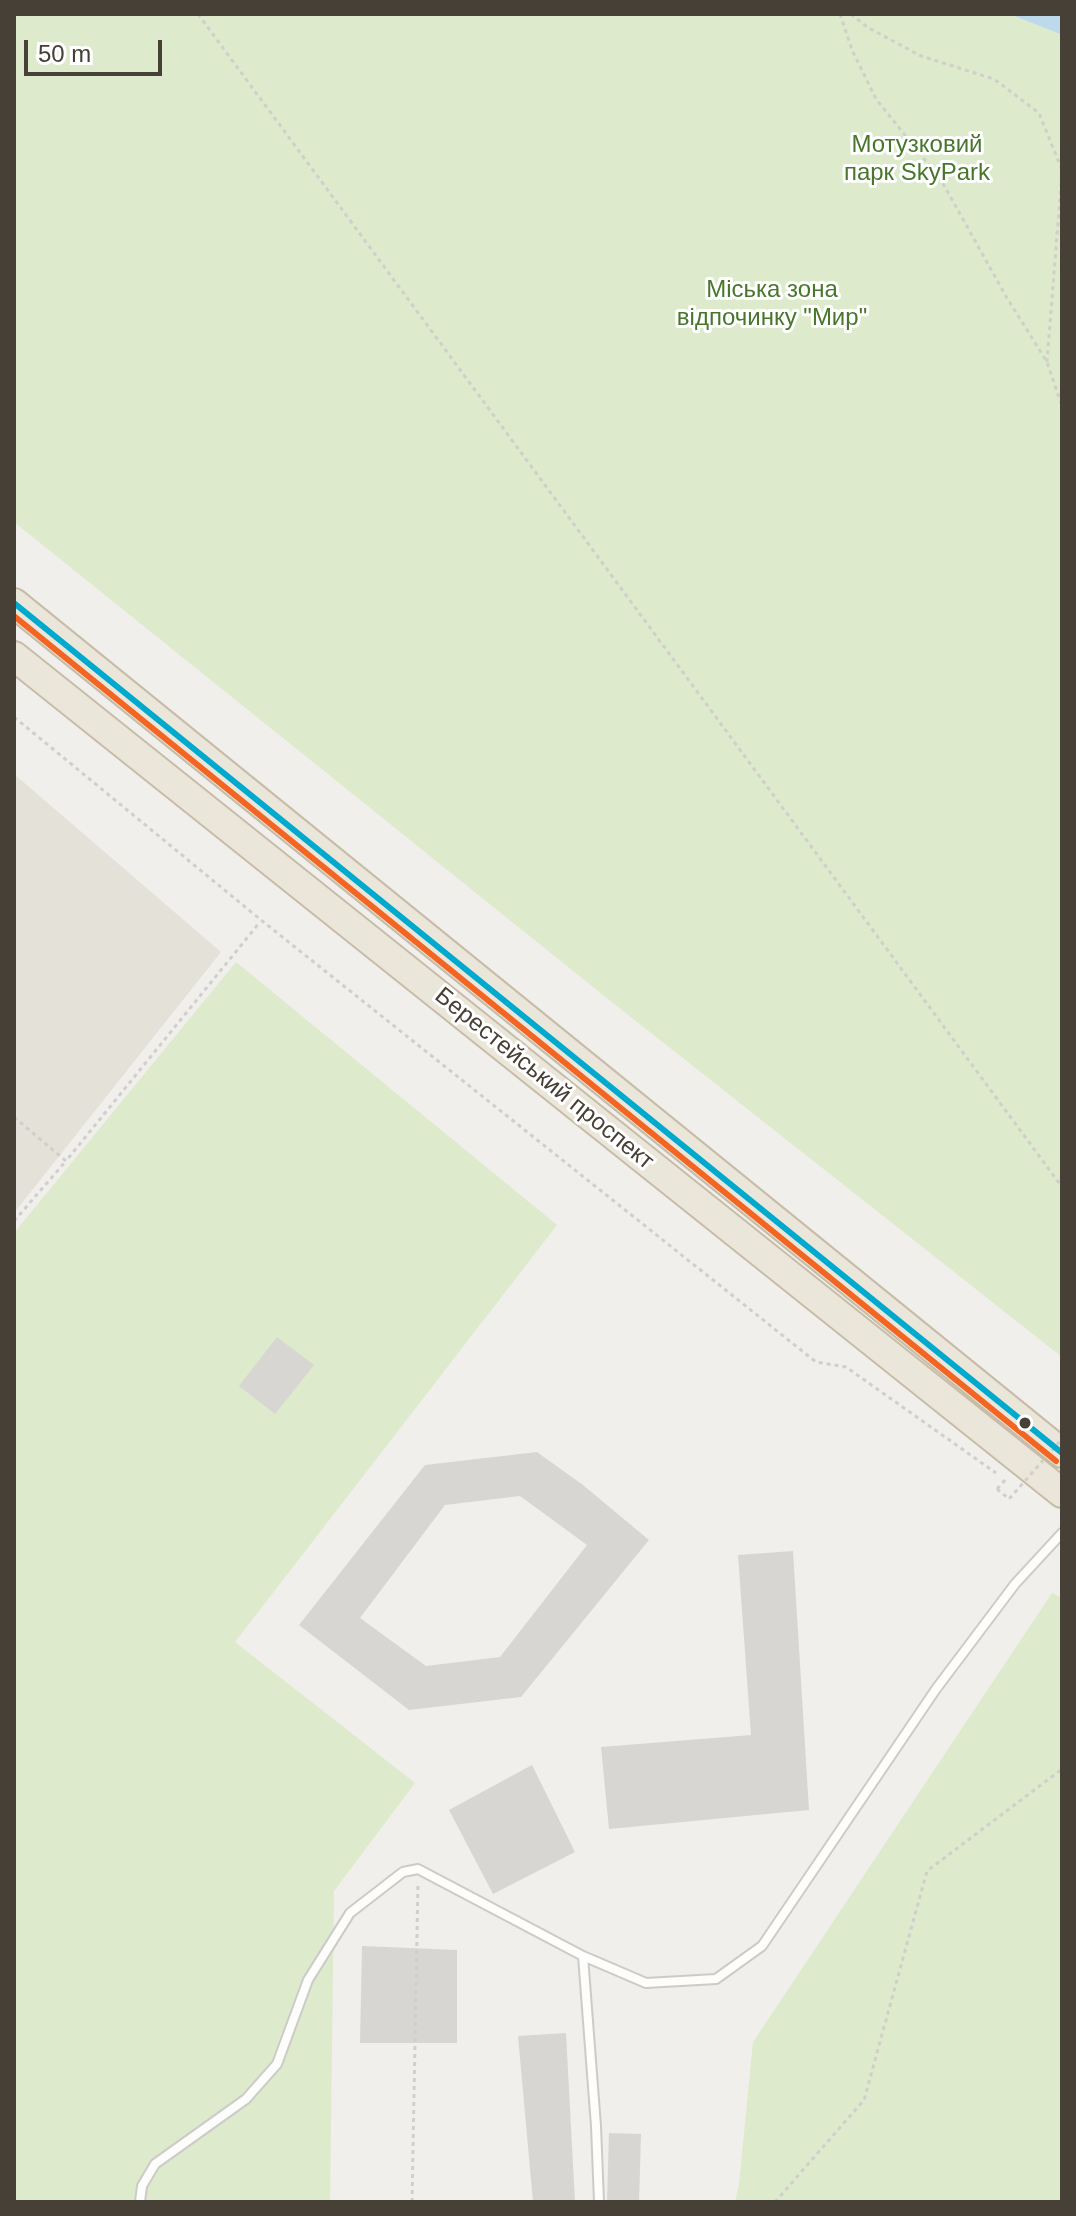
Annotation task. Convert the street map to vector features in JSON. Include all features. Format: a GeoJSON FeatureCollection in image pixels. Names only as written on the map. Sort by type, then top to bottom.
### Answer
{"type":"FeatureCollection","features":[{"type":"Feature","properties":{"kind":"highway","name":"Берестейський проспект"},"geometry":{"type":"LineString","coordinates":[[16,605],[1062,1453]]}},
{"type":"Feature","properties":{"kind":"highway","name":"Берестейський проспект"},"geometry":{"type":"LineString","coordinates":[[20,660],[1062,1493]]}},
{"type":"Feature","properties":{"kind":"lane"},"geometry":{"type":"LineString","coordinates":[[140,2202],[142,2186],[155,2164],[246,2099],[277,2064],[308,1980],[350,1913],[403,1872],[418,1869],[583,1956],[646,1983],[716,1979],[762,1946],[936,1689],[1015,1584],[1062,1533]]}},
{"type":"Feature","properties":{"kind":"lane"},"geometry":{"type":"LineString","coordinates":[[583,1956],[599,2202]]}},
{"type":"Feature","properties":{"kind":"path"},"geometry":{"type":"LineString","coordinates":[[198,14],[1062,1187]]}},
{"type":"Feature","properties":{"kind":"path"},"geometry":{"type":"LineString","coordinates":[[840,14],[852,50],[876,99],[941,180],[1047,362],[1062,406]]}},
{"type":"Feature","properties":{"kind":"path"},"geometry":{"type":"LineString","coordinates":[[851,14],[867,27],[921,56],[994,79],[1039,113],[1062,171],[1047,362]]}},
{"type":"Feature","properties":{"kind":"path"},"geometry":{"type":"LineString","coordinates":[[14,717],[261,920],[816,1362],[846,1367],[1006,1479],[997,1489],[1009,1499],[1062,1439]]}},
{"type":"Feature","properties":{"kind":"path"},"geometry":{"type":"LineString","coordinates":[[14,1221],[261,920]]}},
{"type":"Feature","properties":{"kind":"path"},"geometry":{"type":"LineString","coordinates":[[14,1117],[66,1161]]}},
{"type":"Feature","properties":{"kind":"path"},"geometry":{"type":"LineString","coordinates":[[775,2202],[864,2100],[927,1871],[1062,1769]]}},
{"type":"Feature","properties":{"kind":"path"},"geometry":{"type":"LineString","coordinates":[[412,2202],[418,1869]]}},
{"type":"Feature","properties":{"kind":"shaded area"},"geometry":{"type":"Polygon","coordinates":[[[14,774],[221,952],[14,1213],[14,774]]]}},
{"type":"Feature","properties":{"kind":"green space"},"geometry":{"type":"Polygon","coordinates":[[[14,14],[1009,14],[1062,34],[1062,1357],[613,1003],[14,522],[14,14]]]}},
{"type":"Feature","properties":{"kind":"green space"},"geometry":{"type":"Polygon","coordinates":[[[236,962],[557,1225],[235,1642],[415,1783],[334,1891],[330,2202],[14,2202],[14,1233],[236,962]]]}},
{"type":"Feature","properties":{"kind":"green space"},"geometry":{"type":"Polygon","coordinates":[[[1052,1593],[1062,1598],[1062,2202],[735,2202],[753,2042],[1052,1593]]]}},
{"type":"Feature","properties":{"kind":"water"},"geometry":{"type":"Polygon","coordinates":[[[1009,14],[1062,14],[1062,34],[1058,33],[1009,14]]]}},
{"type":"Feature","properties":{"kind":"building"},"geometry":{"type":"Polygon","coordinates":[[[277,1337],[314,1365],[275,1414],[239,1386],[277,1337]]]}},
{"type":"Feature","properties":{"kind":"building"},"geometry":{"type":"Polygon","coordinates":[[[537,1452],[583,1485],[649,1540],[521,1697],[409,1710],[299,1625],[425,1465],[537,1452]],[[520,1496],[445,1505],[360,1618],[426,1666],[500,1657],[587,1545],[520,1496]]]}},
{"type":"Feature","properties":{"kind":"building"},"geometry":{"type":"Polygon","coordinates":[[[793,1551],[809,1810],[609,1829],[601,1747],[751,1735],[738,1555],[793,1551]]]}},
{"type":"Feature","properties":{"kind":"building"},"geometry":{"type":"Polygon","coordinates":[[[532,1765],[575,1852],[493,1894],[449,1810],[532,1765]]]}},
{"type":"Feature","properties":{"kind":"building"},"geometry":{"type":"Polygon","coordinates":[[[362,1946],[457,1950],[457,2043],[360,2043],[362,1946]]]}},
{"type":"Feature","properties":{"kind":"building"},"geometry":{"type":"Polygon","coordinates":[[[566,2033],[575,2202],[533,2202],[518,2036],[566,2033]]]}},
{"type":"Feature","properties":{"kind":"building"},"geometry":{"type":"Polygon","coordinates":[[[609,2133],[641,2134],[639,2202],[607,2202],[609,2133]]]}},
{"type":"Feature","properties":{"kind":"transit line"},"geometry":{"type":"LineString","coordinates":[[14,603],[1062,1453]]}},
{"type":"Feature","properties":{"kind":"transit line"},"geometry":{"type":"LineString","coordinates":[[14,616],[1056,1461]]}},
{"type":"Feature","properties":{"kind":"park label","name":"Мотузковий парк SkyPark"},"geometry":{"type":"Point","coordinates":[917,159]}},
{"type":"Feature","properties":{"kind":"park label","name":"Міська зона відпочинку \"Мир\""},"geometry":{"type":"Point","coordinates":[772,304]}}]}
